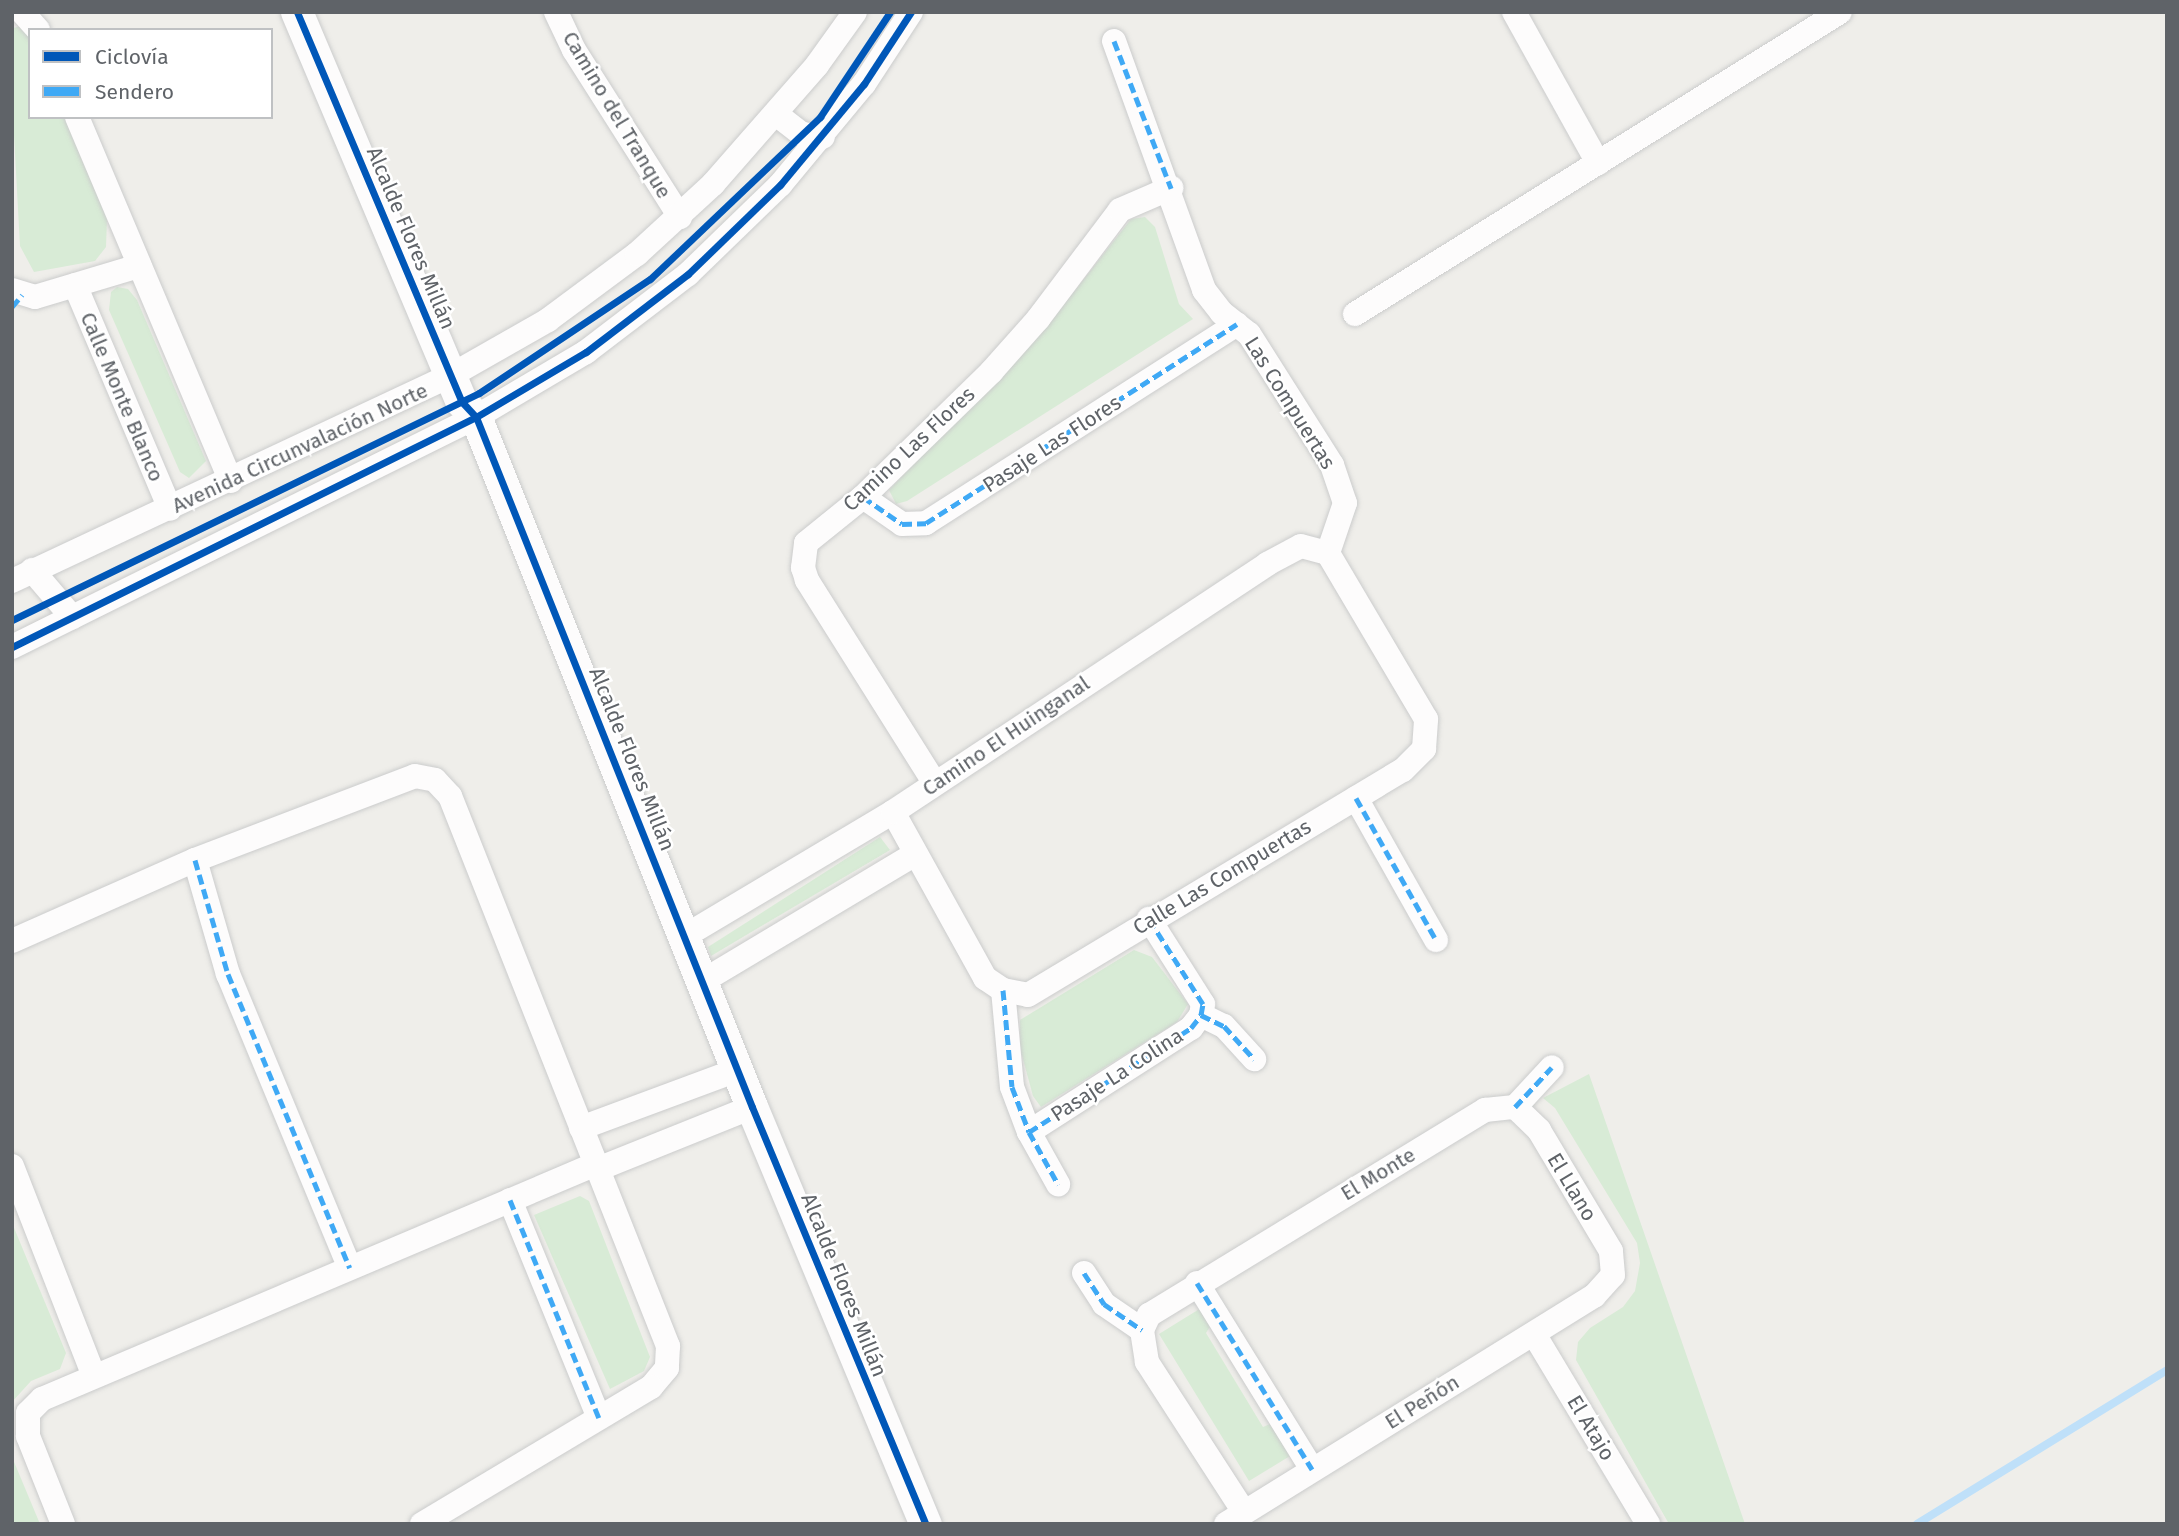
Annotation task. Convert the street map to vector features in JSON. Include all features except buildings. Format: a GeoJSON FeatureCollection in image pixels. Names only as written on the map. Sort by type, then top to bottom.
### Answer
{"type":"FeatureCollection","features":[{"type":"Feature","properties":{"kind":"street"},"geometry":{"type":"LineString","coordinates":[[22,12],[36,28]]}},
{"type":"Feature","properties":{"kind":"street","name":"Alcalde Flores Millán"},"geometry":{"type":"LineString","coordinates":[[297,12],[450,376],[462,402],[476,417],[704,981],[752,1107],[926,1524]]}},
{"type":"Feature","properties":{"kind":"street","name":"Camino del Tranque"},"geometry":{"type":"LineString","coordinates":[[556,12],[574,50],[680,217]]}},
{"type":"Feature","properties":{"kind":"street","name":"Avenida Circunvalación Norte"},"geometry":{"type":"LineString","coordinates":[[72,617],[22,576],[231,481],[450,376],[559,312],[680,217],[776,114],[855,12]]}},
{"type":"Feature","properties":{"kind":"street"},"geometry":{"type":"LineString","coordinates":[[12,648],[476,417],[586,352],[688,274],[780,185],[823,136],[911,12]]}},
{"type":"Feature","properties":{"kind":"street"},"geometry":{"type":"LineString","coordinates":[[1514,12],[1598,163]]}},
{"type":"Feature","properties":{"kind":"street"},"geometry":{"type":"LineString","coordinates":[[1355,314],[1840,12]]}},
{"type":"Feature","properties":{"kind":"street","name":"Las Compuertas"},"geometry":{"type":"LineString","coordinates":[[1114,41],[1171,188],[1204,290],[1249,334],[1332,465],[1345,503],[1328,552]]}},
{"type":"Feature","properties":{"kind":"street"},"geometry":{"type":"LineString","coordinates":[[776,114],[802,134],[823,136]]}},
{"type":"Feature","properties":{"kind":"street"},"geometry":{"type":"LineString","coordinates":[[78,119],[231,481]]}},
{"type":"Feature","properties":{"kind":"street","name":"Camino Las Flores"},"geometry":{"type":"LineString","coordinates":[[934,782],[803,568],[806,543],[814,533],[863,497],[1007,354],[1120,210],[1171,188]]}},
{"type":"Feature","properties":{"kind":"street","name":"Calle Monte Blanco"},"geometry":{"type":"LineString","coordinates":[[15,297],[35,297],[139,266]]}},
{"type":"Feature","properties":{"kind":"street","name":"Calle Monte Blanco"},"geometry":{"type":"LineString","coordinates":[[75,285],[170,509]]}},
{"type":"Feature","properties":{"kind":"street","name":"Pasaje Las Flores"},"geometry":{"type":"LineString","coordinates":[[863,497],[902,524],[926,523],[1237,324]]}},
{"type":"Feature","properties":{"kind":"street","name":"Camino El Huinganal"},"geometry":{"type":"LineString","coordinates":[[685,936],[893,812],[934,782],[1267,564],[1301,546],[1328,552]]}},
{"type":"Feature","properties":{"kind":"street","name":"Calle Las Compuertas"},"geometry":{"type":"LineString","coordinates":[[1003,990],[1028,995],[1149,919],[1403,770],[1424,749],[1426,719],[1328,552]]}},
{"type":"Feature","properties":{"kind":"street"},"geometry":{"type":"LineString","coordinates":[[12,941],[195,860],[415,776],[435,780],[450,796],[668,1346],[667,1368],[651,1387],[422,1524]]}},
{"type":"Feature","properties":{"kind":"street"},"geometry":{"type":"LineString","coordinates":[[1356,798],[1436,940]]}},
{"type":"Feature","properties":{"kind":"street"},"geometry":{"type":"LineString","coordinates":[[893,812],[985,978],[1003,990]]}},
{"type":"Feature","properties":{"kind":"street"},"geometry":{"type":"LineString","coordinates":[[704,981],[915,854]]}},
{"type":"Feature","properties":{"kind":"street"},"geometry":{"type":"LineString","coordinates":[[195,860],[228,974],[350,1268]]}},
{"type":"Feature","properties":{"kind":"street","name":"Pasaje La Colina"},"geometry":{"type":"LineString","coordinates":[[1029,1132],[1191,1028],[1201,1015],[1203,1003],[1149,919]]}},
{"type":"Feature","properties":{"kind":"street","name":"Pasaje La Colina"},"geometry":{"type":"LineString","coordinates":[[1003,990],[1012,1087],[1029,1132],[1058,1184]]}},
{"type":"Feature","properties":{"kind":"street","name":"Pasaje La Colina"},"geometry":{"type":"LineString","coordinates":[[1201,1015],[1224,1026],[1254,1059]]}},
{"type":"Feature","properties":{"kind":"street"},"geometry":{"type":"LineString","coordinates":[[1515,1107],[1552,1067]]}},
{"type":"Feature","properties":{"kind":"street"},"geometry":{"type":"LineString","coordinates":[[581,1128],[737,1070]]}},
{"type":"Feature","properties":{"kind":"street"},"geometry":{"type":"LineString","coordinates":[[63,1524],[28,1436],[28,1413],[43,1399],[510,1200],[752,1107]]}},
{"type":"Feature","properties":{"kind":"street","name":"El Llano"},"geometry":{"type":"LineString","coordinates":[[1515,1107],[1539,1130],[1611,1251],[1613,1275]]}},
{"type":"Feature","properties":{"kind":"street","name":"El Monte"},"geometry":{"type":"LineString","coordinates":[[1142,1330],[1160,1306],[1485,1110],[1515,1107]]}},
{"type":"Feature","properties":{"kind":"street"},"geometry":{"type":"LineString","coordinates":[[12,1166],[94,1376]]}},
{"type":"Feature","properties":{"kind":"street"},"geometry":{"type":"LineString","coordinates":[[510,1200],[599,1418]]}},
{"type":"Feature","properties":{"kind":"street"},"geometry":{"type":"LineString","coordinates":[[1084,1273],[1104,1304],[1142,1330],[1147,1362],[1235,1518]]}},
{"type":"Feature","properties":{"kind":"street","name":"El Peñón"},"geometry":{"type":"LineString","coordinates":[[1235,1518],[1594,1296],[1613,1275]]}},
{"type":"Feature","properties":{"kind":"street"},"geometry":{"type":"LineString","coordinates":[[1198,1283],[1312,1469]]}},
{"type":"Feature","properties":{"kind":"street","name":"El Atajo"},"geometry":{"type":"LineString","coordinates":[[1534,1334],[1648,1524]]}},
{"type":"Feature","properties":{"kind":"green space"},"geometry":{"type":"Polygon","coordinates":[[[22,26],[28,34],[28,119],[65,119],[107,219],[106,247],[95,261],[34,272],[20,246],[12,98],[13,28],[22,26]]]}},
{"type":"Feature","properties":{"kind":"green space"},"geometry":{"type":"Polygon","coordinates":[[[1145,217],[1155,227],[1179,304],[1193,319],[907,501],[896,504],[889,490],[1055,316],[1131,219],[1145,217]]]}},
{"type":"Feature","properties":{"kind":"green space"},"geometry":{"type":"Polygon","coordinates":[[[117,287],[128,289],[137,300],[206,461],[189,478],[180,472],[109,310],[111,292],[117,287]]]}},
{"type":"Feature","properties":{"kind":"green space"},"geometry":{"type":"Polygon","coordinates":[[[880,837],[890,850],[711,956],[708,947],[880,837]]]}},
{"type":"Feature","properties":{"kind":"green space"},"geometry":{"type":"Polygon","coordinates":[[[1134,950],[1152,957],[1188,1004],[1177,1022],[1041,1107],[1033,1096],[1020,1048],[1020,1020],[1134,950]]]}},
{"type":"Feature","properties":{"kind":"green space"},"geometry":{"type":"Polygon","coordinates":[[[1589,1074],[1745,1524],[1669,1524],[1576,1360],[1578,1342],[1590,1328],[1623,1307],[1635,1291],[1640,1263],[1637,1243],[1555,1108],[1543,1098],[1589,1074]]]}},
{"type":"Feature","properties":{"kind":"green space"},"geometry":{"type":"Polygon","coordinates":[[[580,1196],[589,1201],[650,1357],[644,1371],[610,1389],[534,1215],[580,1196]]]}},
{"type":"Feature","properties":{"kind":"green space"},"geometry":{"type":"Polygon","coordinates":[[[12,1223],[66,1353],[60,1369],[31,1381],[12,1402],[12,1223]]]}},
{"type":"Feature","properties":{"kind":"green space"},"geometry":{"type":"Polygon","coordinates":[[[1201,1308],[1211,1325],[1206,1333],[1263,1427],[1270,1424],[1290,1456],[1249,1481],[1159,1334],[1201,1308]]]}},
{"type":"Feature","properties":{"kind":"green space"},"geometry":{"type":"Polygon","coordinates":[[[12,1457],[40,1524],[12,1524],[12,1457]]]}},
{"type":"Feature","properties":{"kind":"waterway"},"geometry":{"type":"LineString","coordinates":[[1917,1524],[2167,1370]]}},
{"type":"Feature","properties":{"kind":"marked path"},"geometry":{"type":"LineString","coordinates":[[1114,41],[1171,188]]}},
{"type":"Feature","properties":{"kind":"marked path"},"geometry":{"type":"LineString","coordinates":[[12,307],[22,295]]}},
{"type":"Feature","properties":{"kind":"marked path"},"geometry":{"type":"LineString","coordinates":[[863,497],[902,524],[926,523],[1237,324]]}},
{"type":"Feature","properties":{"kind":"marked path"},"geometry":{"type":"LineString","coordinates":[[1356,798],[1436,940]]}},
{"type":"Feature","properties":{"kind":"marked path"},"geometry":{"type":"LineString","coordinates":[[195,860],[228,974],[350,1268]]}},
{"type":"Feature","properties":{"kind":"marked path"},"geometry":{"type":"LineString","coordinates":[[1029,1132],[1191,1028],[1201,1015],[1203,1004],[1149,919]]}},
{"type":"Feature","properties":{"kind":"marked path"},"geometry":{"type":"LineString","coordinates":[[1003,990],[1012,1087],[1029,1132],[1058,1184]]}},
{"type":"Feature","properties":{"kind":"marked path"},"geometry":{"type":"LineString","coordinates":[[1201,1015],[1224,1026],[1254,1059]]}},
{"type":"Feature","properties":{"kind":"marked path"},"geometry":{"type":"LineString","coordinates":[[1515,1107],[1552,1067]]}},
{"type":"Feature","properties":{"kind":"marked path"},"geometry":{"type":"LineString","coordinates":[[510,1200],[599,1418]]}},
{"type":"Feature","properties":{"kind":"marked path"},"geometry":{"type":"LineString","coordinates":[[1084,1273],[1104,1304],[1142,1330]]}},
{"type":"Feature","properties":{"kind":"marked path"},"geometry":{"type":"LineString","coordinates":[[1197,1283],[1312,1469]]}},
{"type":"Feature","properties":{"kind":"cycle path"},"geometry":{"type":"LineString","coordinates":[[297,12],[462,402],[476,417],[752,1107],[926,1524]]}},
{"type":"Feature","properties":{"kind":"cycle path"},"geometry":{"type":"LineString","coordinates":[[12,620],[479,393],[650,279],[820,117],[890,12]]}},
{"type":"Feature","properties":{"kind":"cycle path"},"geometry":{"type":"LineString","coordinates":[[12,647],[476,417],[586,352],[688,274],[780,185],[864,84],[911,12]]}}]}
